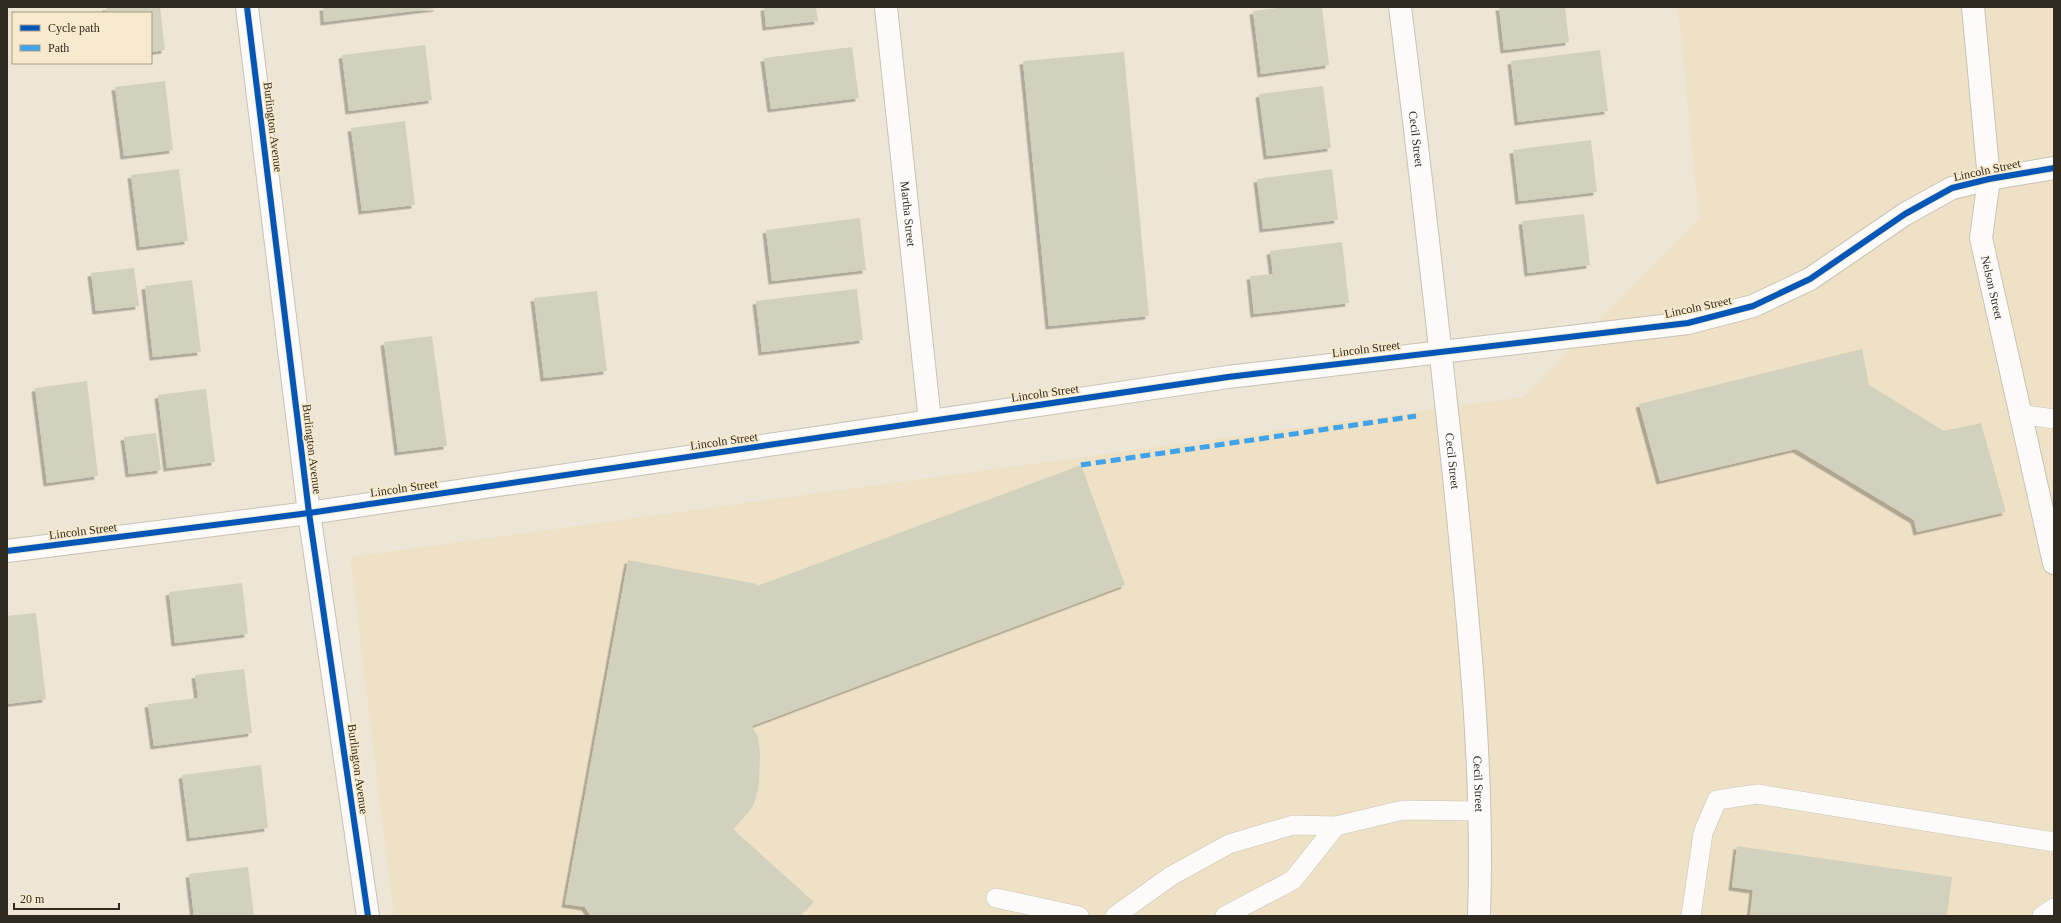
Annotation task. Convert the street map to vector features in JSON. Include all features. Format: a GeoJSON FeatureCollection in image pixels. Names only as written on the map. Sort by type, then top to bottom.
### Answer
{"type":"FeatureCollection","features":[{"type":"Feature","properties":{"kind":"street","name":"Burlington Avenue"},"geometry":{"type":"LineString","coordinates":[[247,7],[309,513],[368,916]]}},
{"type":"Feature","properties":{"kind":"street","name":"Martha Street"},"geometry":{"type":"LineString","coordinates":[[886,7],[930,421]]}},
{"type":"Feature","properties":{"kind":"street","name":"Cecil Street"},"geometry":{"type":"LineString","coordinates":[[1400,7],[1441,352],[1470,635],[1478,748],[1479,916]]}},
{"type":"Feature","properties":{"kind":"street","name":"Nelson Street"},"geometry":{"type":"LineString","coordinates":[[1973,7],[1989,179],[1981,238],[2019,414],[2054,563]]}},
{"type":"Feature","properties":{"kind":"street","name":"Lincoln Street"},"geometry":{"type":"LineString","coordinates":[[7,551],[309,513],[1228,377],[1688,323],[1753,306],[1810,279],[1905,214],[1952,188],[1989,179],[2054,168]]}},
{"type":"Feature","properties":{"kind":"lane"},"geometry":{"type":"LineString","coordinates":[[2019,414],[2054,419]]}},
{"type":"Feature","properties":{"kind":"lane"},"geometry":{"type":"LineString","coordinates":[[1691,916],[1703,833],[1717,800],[1757,794],[2054,842]]}},
{"type":"Feature","properties":{"kind":"lane"},"geometry":{"type":"LineString","coordinates":[[1115,916],[1171,876],[1228,844],[1293,825],[1336,826],[1403,810],[1478,811]]}},
{"type":"Feature","properties":{"kind":"lane"},"geometry":{"type":"LineString","coordinates":[[1225,916],[1292,880],[1336,826]]}},
{"type":"Feature","properties":{"kind":"lane"},"geometry":{"type":"LineString","coordinates":[[996,898],[1079,916]]}},
{"type":"Feature","properties":{"kind":"lane"},"geometry":{"type":"LineString","coordinates":[[2042,916],[2054,908]]}},
{"type":"Feature","properties":{"kind":"shaded area"},"geometry":{"type":"Polygon","coordinates":[[[1678,7],[2054,7],[2054,916],[394,916],[350,557],[1524,397],[1699,218],[1678,7]]]}},
{"type":"Feature","properties":{"kind":"building"},"geometry":{"type":"Polygon","coordinates":[[[106,7],[160,7],[165,50],[152,52],[152,12],[106,12],[106,7]]]}},
{"type":"Feature","properties":{"kind":"building"},"geometry":{"type":"Polygon","coordinates":[[[323,7],[437,7],[437,8],[324,22],[323,7]]]}},
{"type":"Feature","properties":{"kind":"building"},"geometry":{"type":"Polygon","coordinates":[[[764,7],[816,7],[818,21],[766,27],[764,7]]]}},
{"type":"Feature","properties":{"kind":"building"},"geometry":{"type":"Polygon","coordinates":[[[1285,7],[1322,7],[1329,65],[1261,74],[1253,11],[1285,7]]]}},
{"type":"Feature","properties":{"kind":"building"},"geometry":{"type":"Polygon","coordinates":[[[1499,7],[1565,7],[1569,42],[1504,50],[1499,7]]]}},
{"type":"Feature","properties":{"kind":"building"},"geometry":{"type":"Polygon","coordinates":[[[425,45],[432,100],[349,111],[342,55],[425,45]]]}},
{"type":"Feature","properties":{"kind":"building"},"geometry":{"type":"Polygon","coordinates":[[[852,47],[859,98],[771,109],[764,58],[852,47]]]}},
{"type":"Feature","properties":{"kind":"building"},"geometry":{"type":"Polygon","coordinates":[[[1600,50],[1608,111],[1518,122],[1511,61],[1600,50]]]}},
{"type":"Feature","properties":{"kind":"building"},"geometry":{"type":"Polygon","coordinates":[[[1124,52],[1149,316],[1049,326],[1023,61],[1124,52]]]}},
{"type":"Feature","properties":{"kind":"building"},"geometry":{"type":"Polygon","coordinates":[[[165,81],[173,150],[124,156],[115,87],[165,81]]]}},
{"type":"Feature","properties":{"kind":"building"},"geometry":{"type":"Polygon","coordinates":[[[1323,86],[1331,148],[1267,156],[1259,94],[1323,86]]]}},
{"type":"Feature","properties":{"kind":"building"},"geometry":{"type":"Polygon","coordinates":[[[405,121],[415,205],[362,211],[351,128],[405,121]]]}},
{"type":"Feature","properties":{"kind":"building"},"geometry":{"type":"Polygon","coordinates":[[[1591,140],[1597,192],[1519,201],[1513,150],[1591,140]]]}},
{"type":"Feature","properties":{"kind":"building"},"geometry":{"type":"Polygon","coordinates":[[[179,169],[188,241],[140,247],[131,175],[179,169]]]}},
{"type":"Feature","properties":{"kind":"building"},"geometry":{"type":"Polygon","coordinates":[[[1332,169],[1338,220],[1263,229],[1257,179],[1332,169]]]}},
{"type":"Feature","properties":{"kind":"building"},"geometry":{"type":"Polygon","coordinates":[[[1584,214],[1590,265],[1528,273],[1522,221],[1584,214]]]}},
{"type":"Feature","properties":{"kind":"building"},"geometry":{"type":"Polygon","coordinates":[[[860,218],[866,270],[772,281],[766,230],[860,218]]]}},
{"type":"Feature","properties":{"kind":"building"},"geometry":{"type":"Polygon","coordinates":[[[1342,242],[1349,303],[1254,314],[1250,276],[1273,274],[1270,251],[1342,242]]]}},
{"type":"Feature","properties":{"kind":"building"},"geometry":{"type":"Polygon","coordinates":[[[134,268],[139,306],[96,311],[91,273],[134,268]]]}},
{"type":"Feature","properties":{"kind":"building"},"geometry":{"type":"Polygon","coordinates":[[[192,280],[201,352],[153,357],[145,286],[192,280]]]}},
{"type":"Feature","properties":{"kind":"building"},"geometry":{"type":"Polygon","coordinates":[[[857,289],[863,340],[762,352],[756,301],[857,289]]]}},
{"type":"Feature","properties":{"kind":"building"},"geometry":{"type":"Polygon","coordinates":[[[597,291],[607,371],[544,378],[534,298],[597,291]]]}},
{"type":"Feature","properties":{"kind":"building"},"geometry":{"type":"Polygon","coordinates":[[[432,336],[447,446],[398,452],[384,342],[432,336]]]}},
{"type":"Feature","properties":{"kind":"building"},"geometry":{"type":"Polygon","coordinates":[[[1862,349],[1869,385],[1944,431],[1981,423],[2006,512],[1917,532],[1914,520],[1796,449],[1660,481],[1639,404],[1862,349]]]}},
{"type":"Feature","properties":{"kind":"building"},"geometry":{"type":"Polygon","coordinates":[[[87,381],[98,476],[47,483],[35,388],[87,381]]]}},
{"type":"Feature","properties":{"kind":"building"},"geometry":{"type":"Polygon","coordinates":[[[206,389],[215,462],[167,468],[158,395],[206,389]]]}},
{"type":"Feature","properties":{"kind":"building"},"geometry":{"type":"Polygon","coordinates":[[[156,433],[161,470],[129,474],[124,437],[156,433]]]}},
{"type":"Feature","properties":{"kind":"building"},"geometry":{"type":"Polygon","coordinates":[[[1081,465],[1125,585],[752,726],[758,737],[760,754],[759,785],[752,808],[733,829],[814,902],[799,916],[591,916],[585,907],[565,904],[628,560],[757,584],[757,586],[1081,465]]]}},
{"type":"Feature","properties":{"kind":"building"},"geometry":{"type":"Polygon","coordinates":[[[242,583],[248,634],[175,643],[169,592],[242,583]]]}},
{"type":"Feature","properties":{"kind":"building"},"geometry":{"type":"Polygon","coordinates":[[[36,613],[46,699],[7,704],[7,616],[36,613]]]}},
{"type":"Feature","properties":{"kind":"building"},"geometry":{"type":"Polygon","coordinates":[[[244,669],[252,733],[154,746],[148,704],[198,698],[195,675],[244,669]]]}},
{"type":"Feature","properties":{"kind":"building"},"geometry":{"type":"Polygon","coordinates":[[[261,765],[268,828],[190,838],[182,775],[261,765]]]}},
{"type":"Feature","properties":{"kind":"building"},"geometry":{"type":"Polygon","coordinates":[[[1737,846],[1952,877],[1947,916],[1750,916],[1753,890],[1732,887],[1737,846]]]}},
{"type":"Feature","properties":{"kind":"building"},"geometry":{"type":"Polygon","coordinates":[[[248,867],[254,916],[194,916],[189,874],[248,867]]]}},
{"type":"Feature","properties":{"kind":"marked path"},"geometry":{"type":"LineString","coordinates":[[1081,465],[1416,416]]}},
{"type":"Feature","properties":{"kind":"cycle path"},"geometry":{"type":"LineString","coordinates":[[247,7],[309,513],[368,916]]}},
{"type":"Feature","properties":{"kind":"cycle path"},"geometry":{"type":"LineString","coordinates":[[7,551],[309,513],[1228,377],[1688,323],[1753,306],[1810,279],[1905,214],[1952,188],[1989,179],[2054,168]]}}]}
